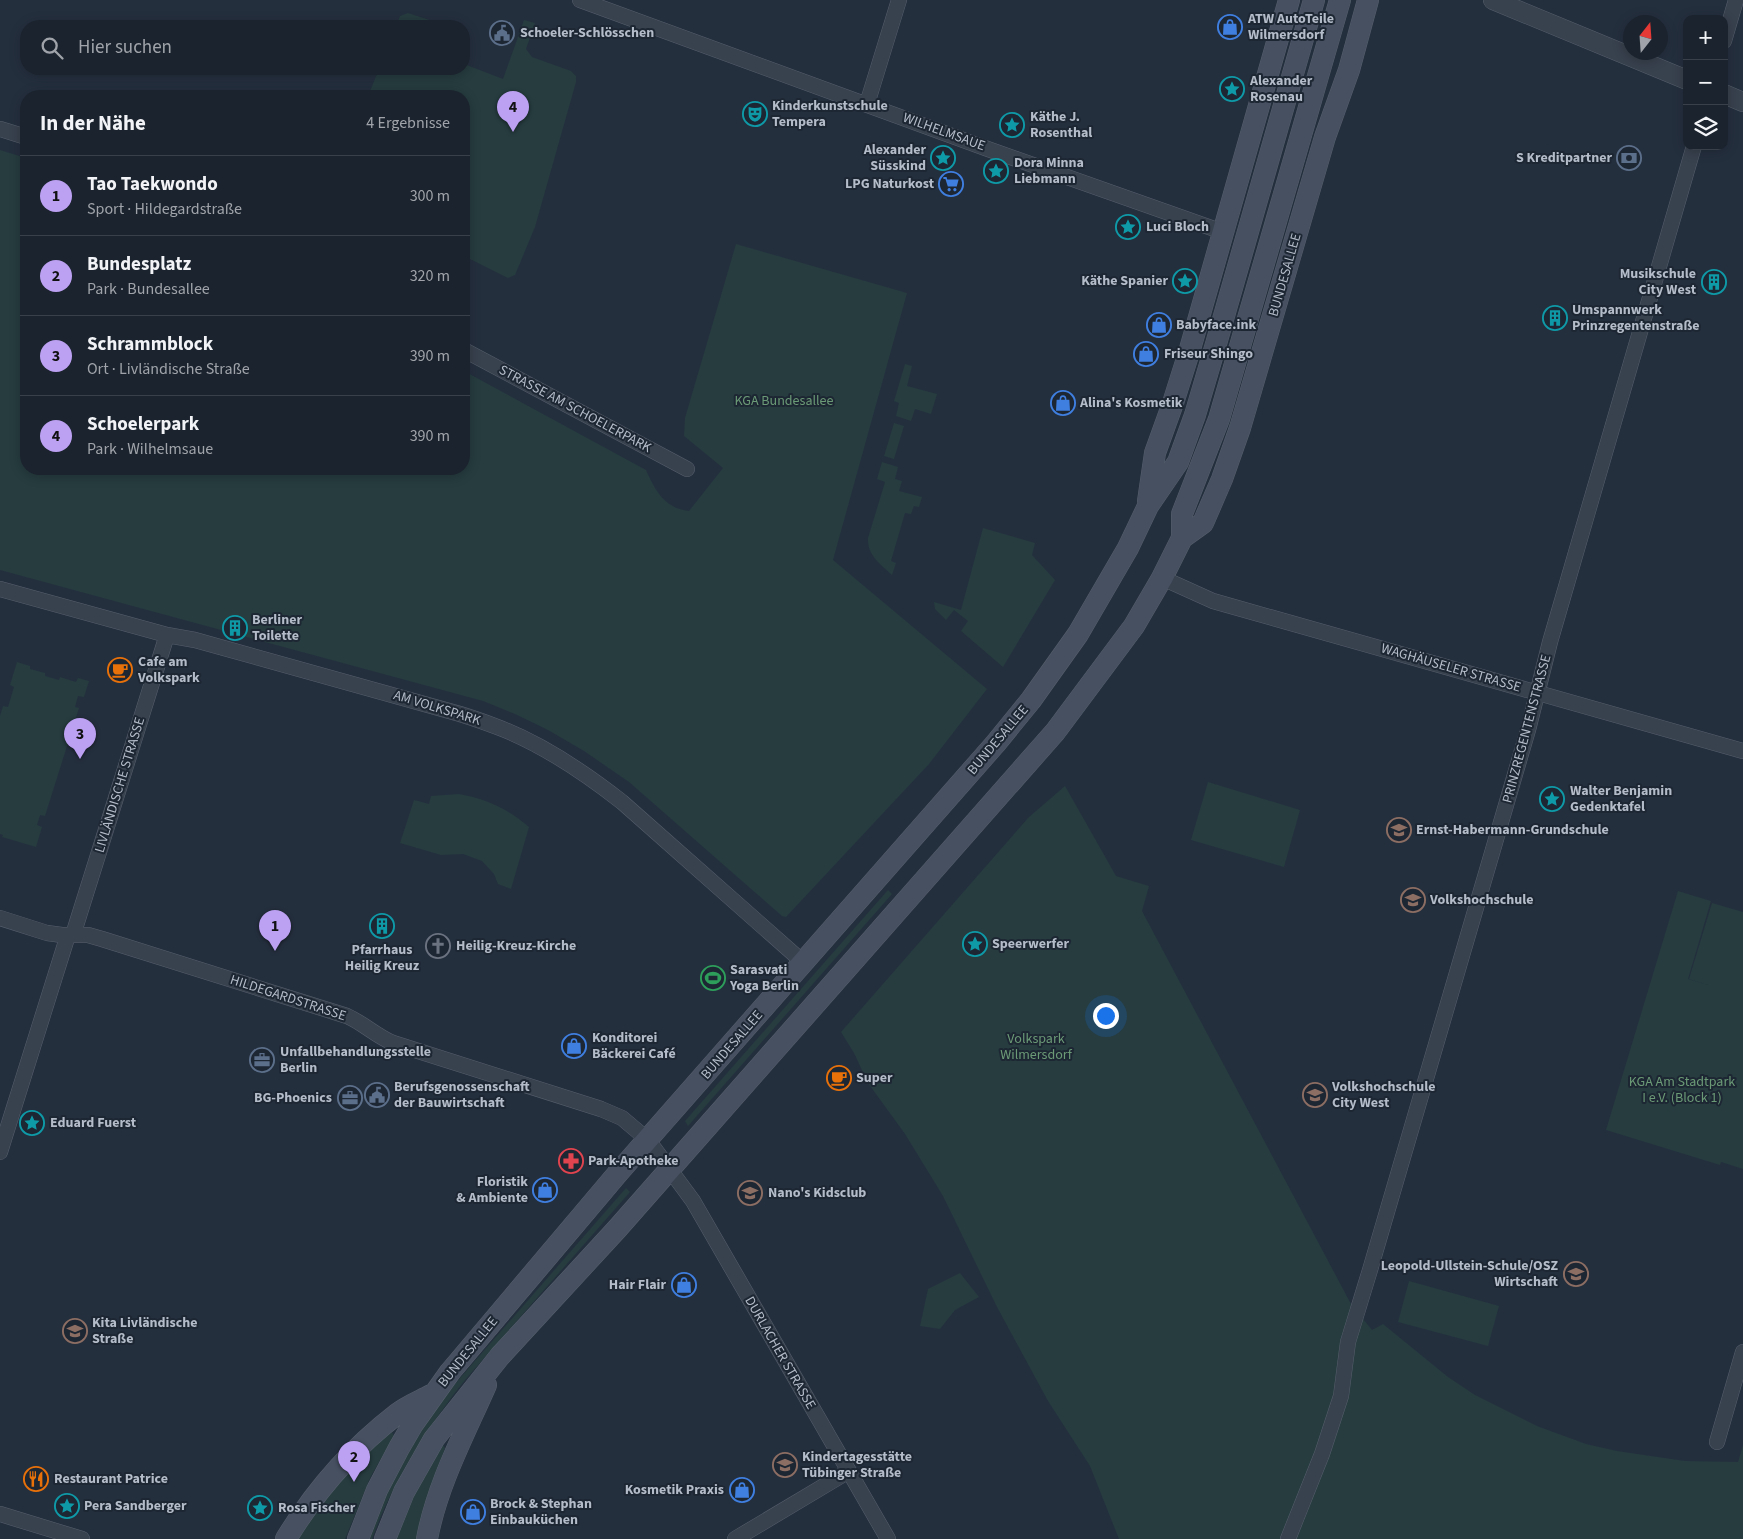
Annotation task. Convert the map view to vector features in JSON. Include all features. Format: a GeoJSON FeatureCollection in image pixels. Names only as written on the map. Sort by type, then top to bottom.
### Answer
{"type":"FeatureCollection","features":[{"type":"Feature","properties":{"kind":"main road","name":"BUNDESALLEE"},"geometry":{"type":"LineString","coordinates":[[1148,506],[1156,452],[1187,358],[1289,0]]}},
{"type":"Feature","properties":{"kind":"main road","name":"BUNDESALLEE"},"geometry":{"type":"LineString","coordinates":[[358,1539],[377,1490],[394,1456],[450,1372],[548,1254],[996,743],[1031,700],[1082,626],[1128,548],[1148,506],[1178,462],[1194,415],[1314,0]]}},
{"type":"Feature","properties":{"kind":"main road","name":"BUNDESALLEE"},"geometry":{"type":"LineString","coordinates":[[385,1539],[404,1492],[434,1439],[500,1356],[670,1169],[1055,732],[1134,626],[1162,578],[1182,538],[1182,514],[1219,419],[1340,0]]}},
{"type":"Feature","properties":{"kind":"main road","name":"BUNDESALLEE"},"geometry":{"type":"LineString","coordinates":[[1182,538],[1203,523],[1222,479],[1240,428],[1325,137],[1348,70],[1368,0]]}},
{"type":"Feature","properties":{"kind":"main road"},"geometry":{"type":"LineString","coordinates":[[427,1539],[434,1506],[446,1475],[500,1356]]}},
{"type":"Feature","properties":{"kind":"main road"},"geometry":{"type":"LineString","coordinates":[[286,1539],[303,1510],[343,1463],[398,1413],[437,1392]]}},
{"type":"Feature","properties":{"kind":"street","name":"WILHELMSAUE"},"geometry":{"type":"LineString","coordinates":[[580,0],[1223,232]]}},
{"type":"Feature","properties":{"kind":"street"},"geometry":{"type":"LineString","coordinates":[[867,104],[899,0]]}},
{"type":"Feature","properties":{"kind":"street"},"geometry":{"type":"LineString","coordinates":[[1493,0],[1683,78]]}},
{"type":"Feature","properties":{"kind":"street"},"geometry":{"type":"LineString","coordinates":[[1728,27],[1736,0]]}},
{"type":"Feature","properties":{"kind":"street"},"geometry":{"type":"LineString","coordinates":[[1728,96],[1743,102]]}},
{"type":"Feature","properties":{"kind":"street"},"geometry":{"type":"LineString","coordinates":[[0,130],[20,135]]}},
{"type":"Feature","properties":{"kind":"street","name":"PRINZREGENTENSTRASSE"},"geometry":{"type":"LineString","coordinates":[[1288,1539],[1322,1454],[1341,1396],[1345,1355],[1350,1333],[1495,843],[1538,693],[1553,633],[1693,150]]}},
{"type":"Feature","properties":{"kind":"street","name":"STRASSE AM SCHOELERPARK"},"geometry":{"type":"LineString","coordinates":[[470,353],[687,469]]}},
{"type":"Feature","properties":{"kind":"street","name":"WAGHÄUSELER STRASSE"},"geometry":{"type":"LineString","coordinates":[[1162,578],[1213,601],[1743,751]]}},
{"type":"Feature","properties":{"kind":"street","name":"AM VOLKSPARK"},"geometry":{"type":"LineString","coordinates":[[0,589],[167,635],[195,640],[460,714],[501,728],[591,777],[622,802],[804,963]]}},
{"type":"Feature","properties":{"kind":"street","name":"LIVLÄNDISCHE STRASSE"},"geometry":{"type":"LineString","coordinates":[[0,1152],[167,635]]}},
{"type":"Feature","properties":{"kind":"street","name":"HILDEGARDSTRASSE"},"geometry":{"type":"LineString","coordinates":[[0,918],[48,933],[88,935],[347,1016],[393,1043],[601,1109],[622,1118],[648,1140],[670,1169]]}},
{"type":"Feature","properties":{"kind":"street","name":"DURLACHER STRASSE"},"geometry":{"type":"LineString","coordinates":[[670,1169],[693,1201],[888,1539]]}},
{"type":"Feature","properties":{"kind":"street"},"geometry":{"type":"LineString","coordinates":[[1717,1442],[1743,1352]]}},
{"type":"Feature","properties":{"kind":"street"},"geometry":{"type":"LineString","coordinates":[[735,1539],[849,1471]]}},
{"type":"Feature","properties":{"kind":"street"},"geometry":{"type":"LineString","coordinates":[[0,1514],[82,1539]]}},
{"type":"Feature","properties":{"kind":"green space"},"geometry":{"type":"Polygon","coordinates":[[[408,13],[430,20],[398,20],[400,16],[408,13]]]}},
{"type":"Feature","properties":{"kind":"green space"},"geometry":{"type":"Polygon","coordinates":[[[524,20],[535,23],[526,49],[532,57],[571,71],[576,76],[576,82],[535,227],[515,275],[508,278],[470,259],[470,90],[370,90],[377,75],[470,75],[470,66],[503,79],[524,20]]]}},
{"type":"Feature","properties":{"kind":"green space","name":"KGA Bundesallee"},"geometry":{"type":"Polygon","coordinates":[[[0,150],[20,156],[20,475],[470,475],[470,374],[646,470],[657,491],[667,502],[680,509],[689,511],[723,468],[684,436],[685,418],[736,244],[907,293],[833,560],[987,689],[929,764],[786,917],[782,916],[629,782],[584,751],[515,714],[483,701],[0,570],[0,150]]]}},
{"type":"Feature","properties":{"kind":"green space"},"geometry":{"type":"Polygon","coordinates":[[[905,364],[912,366],[907,386],[937,394],[931,414],[915,409],[911,421],[896,416],[899,403],[894,401],[905,364]]]}},
{"type":"Feature","properties":{"kind":"green space"},"geometry":{"type":"Polygon","coordinates":[[[894,423],[904,426],[894,459],[884,456],[894,423]]]}},
{"type":"Feature","properties":{"kind":"green space"},"geometry":{"type":"Polygon","coordinates":[[[882,462],[898,467],[895,479],[902,481],[899,491],[922,497],[919,507],[914,506],[911,514],[905,513],[891,561],[896,563],[892,575],[875,559],[868,544],[868,538],[885,482],[877,479],[882,462]]]}},
{"type":"Feature","properties":{"kind":"green space"},"geometry":{"type":"Polygon","coordinates":[[[983,528],[1035,543],[1032,555],[1055,580],[1003,667],[961,631],[968,621],[954,610],[946,620],[935,609],[934,602],[961,610],[983,528]]]}},
{"type":"Feature","properties":{"kind":"green space"},"geometry":{"type":"Polygon","coordinates":[[[17,662],[30,666],[30,669],[45,673],[45,676],[59,680],[60,677],[76,682],[78,678],[89,681],[84,697],[78,696],[75,707],[79,708],[45,816],[40,815],[37,825],[42,827],[36,847],[2,837],[3,835],[0,834],[0,716],[3,706],[8,707],[14,687],[10,685],[17,662]]]}},
{"type":"Feature","properties":{"kind":"green space"},"geometry":{"type":"Polygon","coordinates":[[[1208,782],[1300,810],[1284,867],[1191,840],[1208,782]]]}},
{"type":"Feature","properties":{"kind":"green space","name":"Volkspark Wilmersdorf"},"geometry":{"type":"Polygon","coordinates":[[[1065,786],[1116,876],[1149,886],[1142,911],[1351,1304],[1372,1330],[1383,1324],[1448,1377],[1475,1395],[1537,1426],[1586,1444],[1617,1451],[1685,1461],[1738,1462],[1743,1445],[1743,1539],[1119,1539],[1090,1466],[1048,1401],[997,1307],[943,1196],[905,1134],[868,1083],[854,1053],[841,1032],[1029,817],[1065,786]]]}},
{"type":"Feature","properties":{"kind":"green space"},"geometry":{"type":"Polygon","coordinates":[[[459,794],[497,806],[529,827],[511,889],[498,884],[494,874],[482,861],[463,854],[441,855],[400,843],[414,800],[429,804],[431,796],[459,794]]]}},
{"type":"Feature","properties":{"kind":"green space"},"geometry":{"type":"Polygon","coordinates":[[[888,890],[892,894],[688,1126],[685,1121],[888,890]]]}},
{"type":"Feature","properties":{"kind":"green space","name":"KGA Am Stadtpark I e.V. (Block 1)"},"geometry":{"type":"Polygon","coordinates":[[[1678,891],[1711,901],[1688,979],[1708,985],[1689,979],[1712,903],[1743,912],[1743,1169],[1721,1162],[1720,1165],[1606,1130],[1678,891]]]}},
{"type":"Feature","properties":{"kind":"green space"},"geometry":{"type":"Polygon","coordinates":[[[626,1188],[630,1192],[451,1398],[412,1456],[390,1496],[372,1539],[365,1539],[382,1501],[402,1464],[423,1428],[447,1393],[626,1188]]]}},
{"type":"Feature","properties":{"kind":"green space"},"geometry":{"type":"Polygon","coordinates":[[[960,1273],[979,1297],[955,1310],[940,1329],[920,1326],[928,1289],[960,1273]]]}},
{"type":"Feature","properties":{"kind":"green space"},"geometry":{"type":"Polygon","coordinates":[[[1409,1281],[1499,1306],[1488,1346],[1398,1322],[1409,1281]]]}},
{"type":"Feature","properties":{"kind":"green space"},"geometry":{"type":"Polygon","coordinates":[[[392,1432],[394,1436],[371,1476],[345,1539],[295,1539],[339,1482],[365,1455],[392,1432]]]}},
{"type":"Feature","properties":{"kind":"green space"},"geometry":{"type":"Polygon","coordinates":[[[441,1445],[445,1448],[426,1501],[418,1539],[394,1539],[412,1494],[441,1445]]]}},
{"type":"Feature","properties":{"kind":"place","name":"ATW AutoTeile Wilmersdorf"},"geometry":{"type":"Point","coordinates":[1230,27]}},
{"type":"Feature","properties":{"kind":"place","name":"Schoeler-Schlösschen"},"geometry":{"type":"Point","coordinates":[502,33]}},
{"type":"Feature","properties":{"kind":"place","name":"Alexander Rosenau"},"geometry":{"type":"Point","coordinates":[1232,89]}},
{"type":"Feature","properties":{"kind":"place","name":"Kinderkunstschule Tempera"},"geometry":{"type":"Point","coordinates":[755,114]}},
{"type":"Feature","properties":{"kind":"place","name":"Käthe J. Rosenthal"},"geometry":{"type":"Point","coordinates":[1012,125]}},
{"type":"Feature","properties":{"kind":"place","name":"Schoelerpark"},"geometry":{"type":"Point","coordinates":[513,132]}},
{"type":"Feature","properties":{"kind":"place","name":"Alexander Süsskind"},"geometry":{"type":"Point","coordinates":[943,158]}},
{"type":"Feature","properties":{"kind":"place","name":"S Kreditpartner"},"geometry":{"type":"Point","coordinates":[1629,158]}},
{"type":"Feature","properties":{"kind":"place","name":"Dora Minna Liebmann"},"geometry":{"type":"Point","coordinates":[996,171]}},
{"type":"Feature","properties":{"kind":"place","name":"LPG Naturkost"},"geometry":{"type":"Point","coordinates":[951,184]}},
{"type":"Feature","properties":{"kind":"place","name":"Luci Bloch"},"geometry":{"type":"Point","coordinates":[1128,227]}},
{"type":"Feature","properties":{"kind":"place","name":"Käthe Spanier"},"geometry":{"type":"Point","coordinates":[1185,281]}},
{"type":"Feature","properties":{"kind":"place","name":"Musikschule City West"},"geometry":{"type":"Point","coordinates":[1714,282]}},
{"type":"Feature","properties":{"kind":"place","name":"Umspannwerk Prinzregentenstraße"},"geometry":{"type":"Point","coordinates":[1555,318]}},
{"type":"Feature","properties":{"kind":"place","name":"Babyface.ink"},"geometry":{"type":"Point","coordinates":[1159,325]}},
{"type":"Feature","properties":{"kind":"place","name":"Friseur Shingo"},"geometry":{"type":"Point","coordinates":[1146,354]}},
{"type":"Feature","properties":{"kind":"place","name":"Alina's Kosmetik"},"geometry":{"type":"Point","coordinates":[1063,403]}},
{"type":"Feature","properties":{"kind":"place","name":"Berliner Toilette"},"geometry":{"type":"Point","coordinates":[235,628]}},
{"type":"Feature","properties":{"kind":"place","name":"Cafe am Volkspark"},"geometry":{"type":"Point","coordinates":[120,670]}},
{"type":"Feature","properties":{"kind":"place","name":"Schrammblock"},"geometry":{"type":"Point","coordinates":[80,759]}},
{"type":"Feature","properties":{"kind":"place","name":"Walter Benjamin Gedenktafel"},"geometry":{"type":"Point","coordinates":[1552,799]}},
{"type":"Feature","properties":{"kind":"place","name":"Ernst-Habermann-Grundschule"},"geometry":{"type":"Point","coordinates":[1399,830]}},
{"type":"Feature","properties":{"kind":"place","name":"Volkshochschule"},"geometry":{"type":"Point","coordinates":[1413,900]}},
{"type":"Feature","properties":{"kind":"place","name":"Pfarrhaus Heilig Kreuz"},"geometry":{"type":"Point","coordinates":[382,926]}},
{"type":"Feature","properties":{"kind":"place","name":"Speerwerfer"},"geometry":{"type":"Point","coordinates":[975,944]}},
{"type":"Feature","properties":{"kind":"place","name":"Heilig-Kreuz-Kirche"},"geometry":{"type":"Point","coordinates":[438,946]}},
{"type":"Feature","properties":{"kind":"place","name":"Tao Taekwondo"},"geometry":{"type":"Point","coordinates":[275,951]}},
{"type":"Feature","properties":{"kind":"place","name":"Sarasvati Yoga Berlin"},"geometry":{"type":"Point","coordinates":[713,978]}},
{"type":"Feature","properties":{"kind":"place","name":"Konditorei Bäckerei Café"},"geometry":{"type":"Point","coordinates":[574,1046]}},
{"type":"Feature","properties":{"kind":"place","name":"Unfallbehandlungsstelle Berlin"},"geometry":{"type":"Point","coordinates":[262,1060]}},
{"type":"Feature","properties":{"kind":"place","name":"Super"},"geometry":{"type":"Point","coordinates":[839,1078]}},
{"type":"Feature","properties":{"kind":"place","name":"Berufsgenossenschaft der Bauwirtschaft"},"geometry":{"type":"Point","coordinates":[377,1095]}},
{"type":"Feature","properties":{"kind":"place","name":"Volkshochschule City West"},"geometry":{"type":"Point","coordinates":[1315,1095]}},
{"type":"Feature","properties":{"kind":"place","name":"BG-Phoenics"},"geometry":{"type":"Point","coordinates":[350,1098]}},
{"type":"Feature","properties":{"kind":"place","name":"Eduard Fuerst"},"geometry":{"type":"Point","coordinates":[32,1123]}},
{"type":"Feature","properties":{"kind":"place","name":"Park-Apotheke"},"geometry":{"type":"Point","coordinates":[571,1161]}},
{"type":"Feature","properties":{"kind":"place","name":"Floristik & Ambiente"},"geometry":{"type":"Point","coordinates":[545,1190]}},
{"type":"Feature","properties":{"kind":"place","name":"Nano's Kidsclub"},"geometry":{"type":"Point","coordinates":[750,1193]}},
{"type":"Feature","properties":{"kind":"place","name":"Leopold-Ullstein-Schule/OSZ Wirtschaft"},"geometry":{"type":"Point","coordinates":[1576,1274]}},
{"type":"Feature","properties":{"kind":"place","name":"Hair Flair"},"geometry":{"type":"Point","coordinates":[684,1285]}},
{"type":"Feature","properties":{"kind":"place","name":"Kita Livländische Straße"},"geometry":{"type":"Point","coordinates":[75,1331]}},
{"type":"Feature","properties":{"kind":"place","name":"Kindertagesstätte Tübinger Straße"},"geometry":{"type":"Point","coordinates":[785,1465]}},
{"type":"Feature","properties":{"kind":"place","name":"Restaurant Patrice"},"geometry":{"type":"Point","coordinates":[36,1479]}},
{"type":"Feature","properties":{"kind":"place","name":"Bundesplatz"},"geometry":{"type":"Point","coordinates":[354,1482]}},
{"type":"Feature","properties":{"kind":"place","name":"Kosmetik Praxis"},"geometry":{"type":"Point","coordinates":[742,1490]}},
{"type":"Feature","properties":{"kind":"place","name":"Pera Sandberger"},"geometry":{"type":"Point","coordinates":[67,1506]}},
{"type":"Feature","properties":{"kind":"place","name":"Rosa Fischer"},"geometry":{"type":"Point","coordinates":[260,1508]}},
{"type":"Feature","properties":{"kind":"place","name":"Brock & Stephan Einbauküchen"},"geometry":{"type":"Point","coordinates":[473,1512]}}]}
